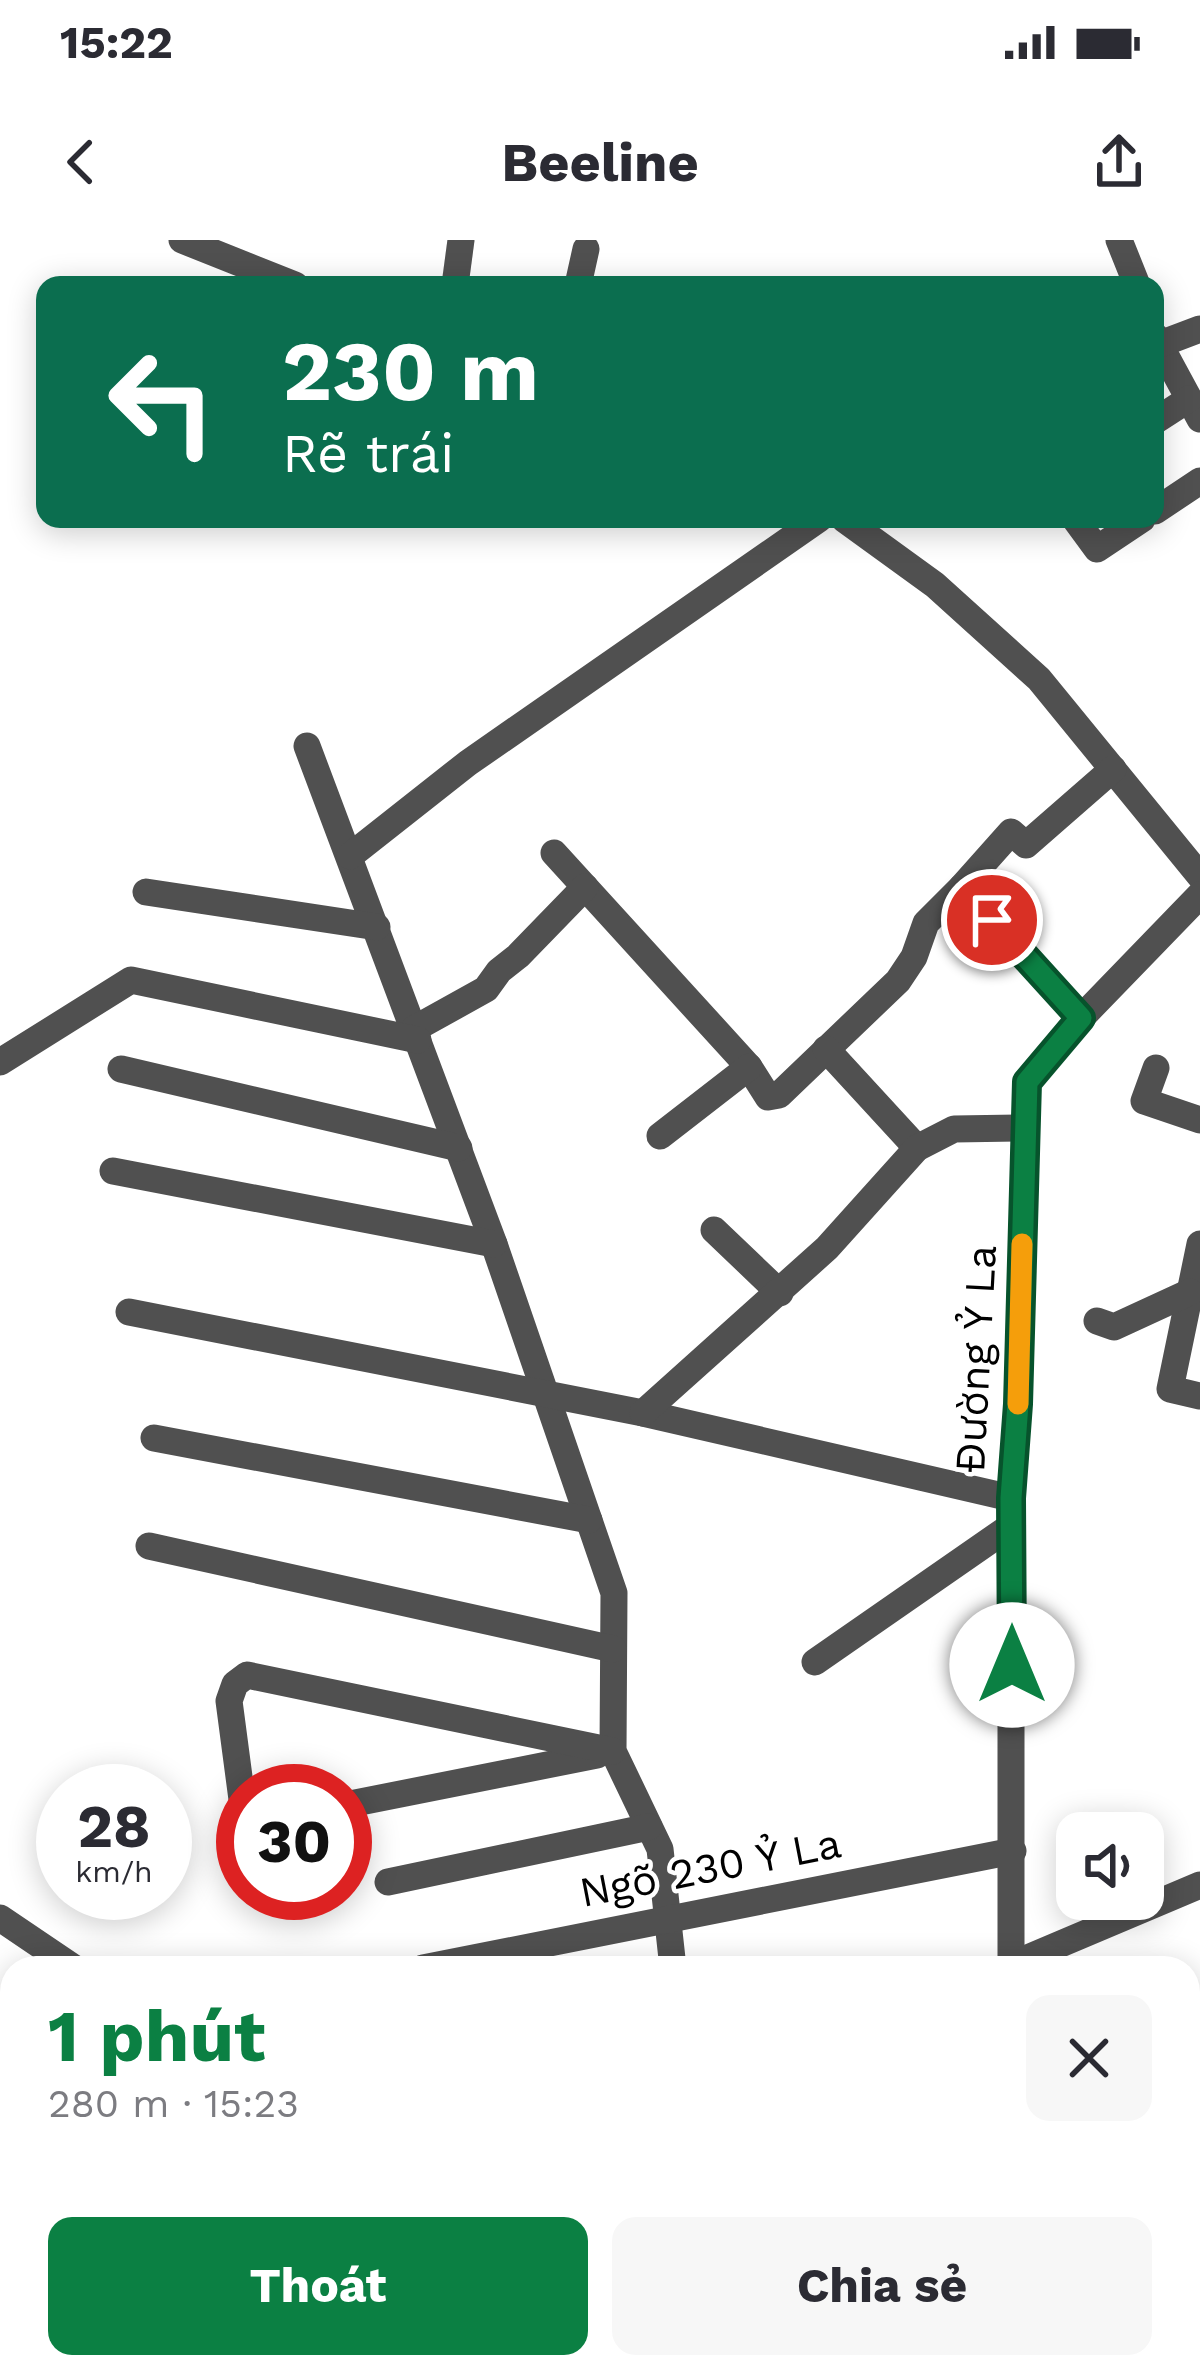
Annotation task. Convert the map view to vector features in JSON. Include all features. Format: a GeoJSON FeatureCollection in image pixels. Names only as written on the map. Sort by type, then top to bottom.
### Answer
{"type":"FeatureCollection","features":[{"type":"Feature","properties":{"kind":"street"},"geometry":{"type":"LineString","coordinates":[[182,240],[272,276]]}},
{"type":"Feature","properties":{"kind":"street"},"geometry":{"type":"LineString","coordinates":[[456,276],[461,240]]}},
{"type":"Feature","properties":{"kind":"street"},"geometry":{"type":"LineString","coordinates":[[1119,240],[1133,276]]}},
{"type":"Feature","properties":{"kind":"street"},"geometry":{"type":"LineString","coordinates":[[580,276],[586,249]]}},
{"type":"Feature","properties":{"kind":"street"},"geometry":{"type":"LineString","coordinates":[[1164,340],[1200,329]]}},
{"type":"Feature","properties":{"kind":"street"},"geometry":{"type":"LineString","coordinates":[[1164,356],[1194,409],[1164,419]]}},
{"type":"Feature","properties":{"kind":"street"},"geometry":{"type":"LineString","coordinates":[[1164,505],[1200,481]]}},
{"type":"Feature","properties":{"kind":"street"},"geometry":{"type":"LineString","coordinates":[[350,856],[468,763],[806,528]]}},
{"type":"Feature","properties":{"kind":"street"},"geometry":{"type":"LineString","coordinates":[[868,528],[1039,679],[1200,876]]}},
{"type":"Feature","properties":{"kind":"street"},"geometry":{"type":"LineString","coordinates":[[1082,528],[1097,549],[1128,528]]}},
{"type":"Feature","properties":{"kind":"street"},"geometry":{"type":"LineString","coordinates":[[307,746],[494,1244],[614,1593],[613,1751],[659,1849],[673,1956]]}},
{"type":"Feature","properties":{"kind":"street"},"geometry":{"type":"LineString","coordinates":[[554,853],[749,1067],[769,1097],[774,1097],[898,981],[914,957],[926,923],[1011,832],[1025,845],[1113,769]]}},
{"type":"Feature","properties":{"kind":"street"},"geometry":{"type":"LineString","coordinates":[[0,1062],[131,980],[416,1035],[486,989],[585,886]]}},
{"type":"Feature","properties":{"kind":"street"},"geometry":{"type":"LineString","coordinates":[[962,887],[1081,1018]]}},
{"type":"Feature","properties":{"kind":"street"},"geometry":{"type":"LineString","coordinates":[[146,892],[377,927]]}},
{"type":"Feature","properties":{"kind":"street","name":"Đường Ỷ La"},"geometry":{"type":"LineString","coordinates":[[1008,1956],[1013,1851],[1011,1512],[1027,1082],[1081,1018],[1200,895]]}},
{"type":"Feature","properties":{"kind":"street"},"geometry":{"type":"LineString","coordinates":[[826,1049],[917,1148]]}},
{"type":"Feature","properties":{"kind":"street"},"geometry":{"type":"LineString","coordinates":[[660,1136],[749,1067]]}},
{"type":"Feature","properties":{"kind":"street"},"geometry":{"type":"LineString","coordinates":[[1156,1068],[1144,1101],[1200,1120]]}},
{"type":"Feature","properties":{"kind":"street"},"geometry":{"type":"LineString","coordinates":[[121,1069],[458,1148]]}},
{"type":"Feature","properties":{"kind":"street"},"geometry":{"type":"LineString","coordinates":[[643,1413],[827,1248],[917,1148],[954,1129],[1026,1128]]}},
{"type":"Feature","properties":{"kind":"street"},"geometry":{"type":"LineString","coordinates":[[112,1171],[494,1244]]}},
{"type":"Feature","properties":{"kind":"street"},"geometry":{"type":"LineString","coordinates":[[714,1230],[780,1293]]}},
{"type":"Feature","properties":{"kind":"street"},"geometry":{"type":"LineString","coordinates":[[1200,1244],[1170,1389],[1200,1396]]}},
{"type":"Feature","properties":{"kind":"street"},"geometry":{"type":"LineString","coordinates":[[1097,1321],[1114,1327],[1190,1292]]}},
{"type":"Feature","properties":{"kind":"street"},"geometry":{"type":"LineString","coordinates":[[129,1312],[643,1413],[1011,1512]]}},
{"type":"Feature","properties":{"kind":"street"},"geometry":{"type":"LineString","coordinates":[[154,1438],[589,1520]]}},
{"type":"Feature","properties":{"kind":"street"},"geometry":{"type":"LineString","coordinates":[[815,1662],[1011,1512]]}},
{"type":"Feature","properties":{"kind":"street"},"geometry":{"type":"LineString","coordinates":[[149,1546],[614,1649]]}},
{"type":"Feature","properties":{"kind":"street"},"geometry":{"type":"LineString","coordinates":[[237,1764],[229,1701],[235,1684],[247,1675],[613,1751]]}},
{"type":"Feature","properties":{"kind":"street"},"geometry":{"type":"LineString","coordinates":[[372,1800],[613,1751]]}},
{"type":"Feature","properties":{"kind":"street"},"geometry":{"type":"LineString","coordinates":[[388,1882],[649,1827]]}},
{"type":"Feature","properties":{"kind":"street","name":"Ngõ 230 Ỷ La"},"geometry":{"type":"LineString","coordinates":[[481,1956],[1013,1851]]}},
{"type":"Feature","properties":{"kind":"street"},"geometry":{"type":"LineString","coordinates":[[1034,1956],[1200,1885]]}},
{"type":"Feature","properties":{"kind":"street"},"geometry":{"type":"LineString","coordinates":[[0,1918],[56,1956]]}},
{"type":"Feature","properties":{"kind":"slow traffic"},"geometry":{"type":"LineString","coordinates":[[1018,1404],[1022,1244]]}},
{"type":"Feature","properties":{"kind":"route"},"geometry":{"type":"LineString","coordinates":[[992,920],[1081,1018],[1027,1082],[1011,1498],[1012,1665]]}}]}
